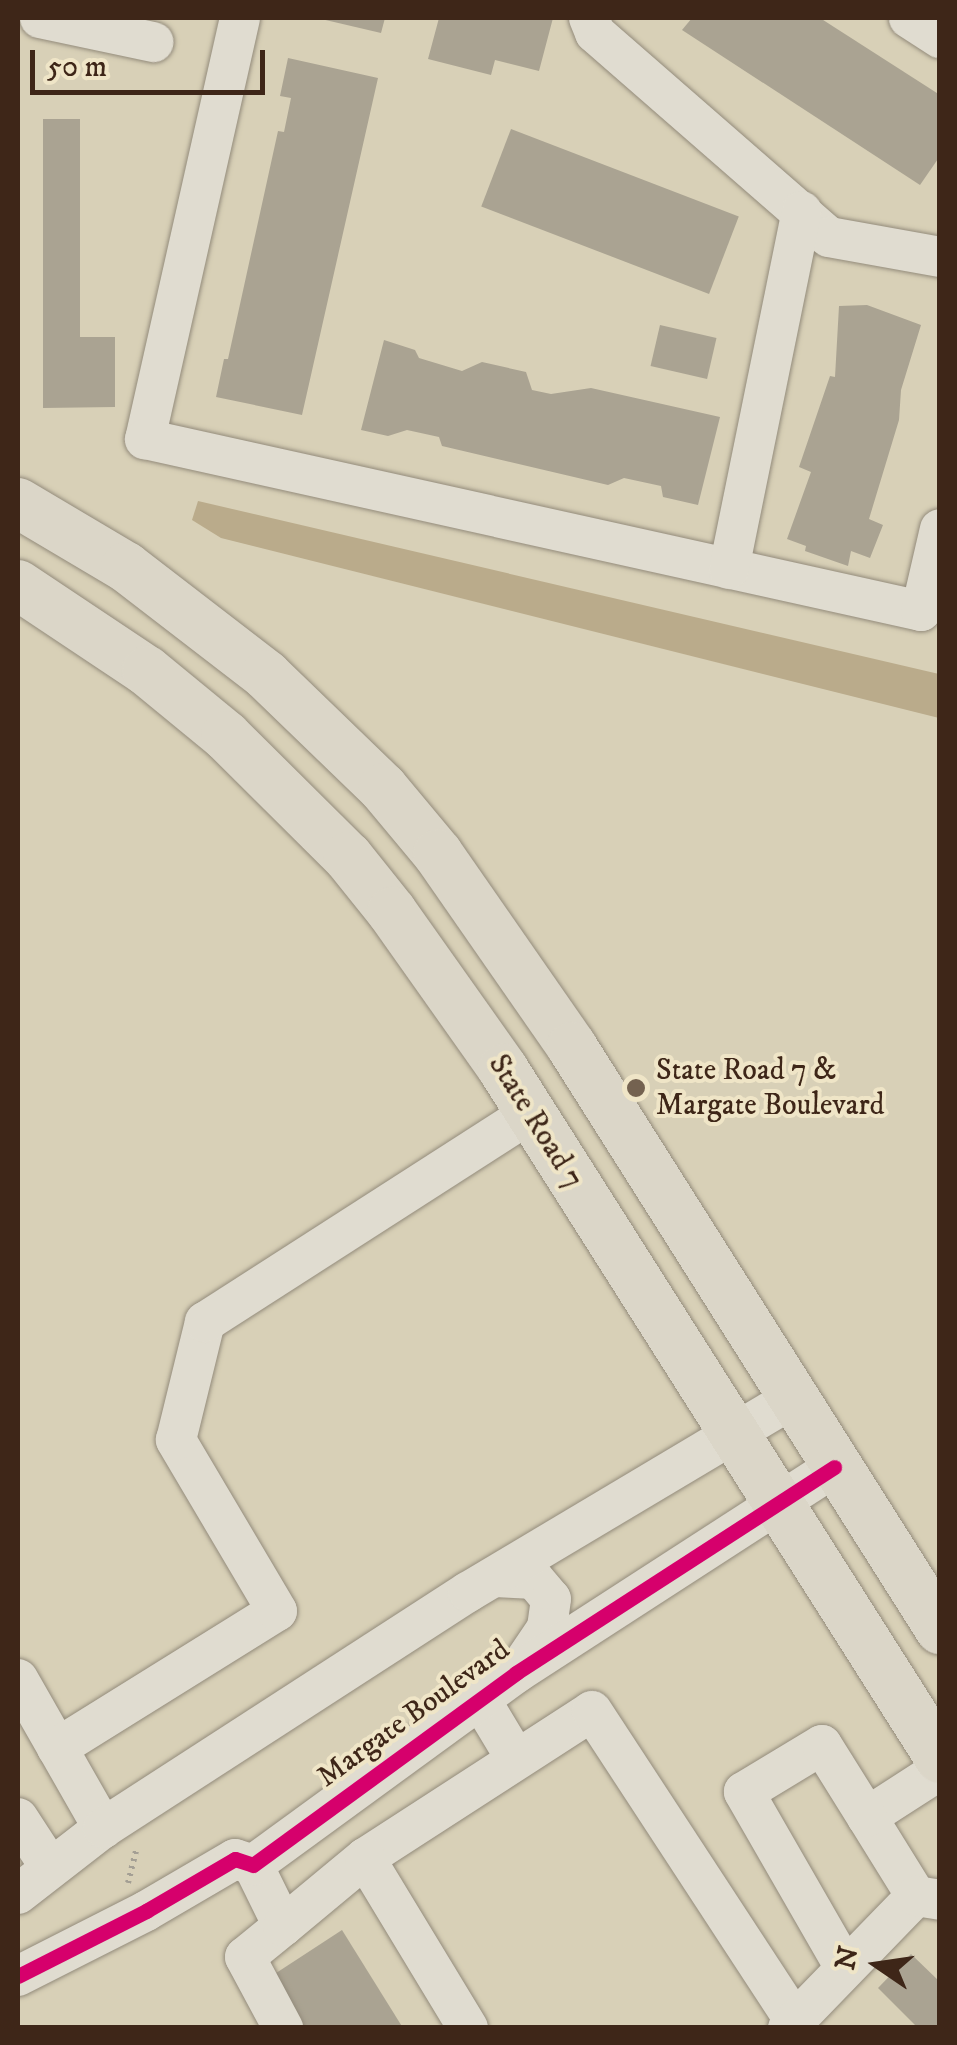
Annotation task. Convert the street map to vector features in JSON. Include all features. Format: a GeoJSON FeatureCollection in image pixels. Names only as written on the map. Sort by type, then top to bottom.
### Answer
{"type":"FeatureCollection","features":[{"type":"Feature","properties":{"kind":"main road"},"geometry":{"type":"LineString","coordinates":[[18,503],[126,567],[266,675],[369,774],[438,854],[572,1046],[834,1467],[940,1629]]}},
{"type":"Feature","properties":{"kind":"main road","name":"State Road 7"},"geometry":{"type":"LineString","coordinates":[[18,585],[147,671],[226,736],[348,857],[453,992],[940,1758]]}},
{"type":"Feature","properties":{"kind":"main road"},"geometry":{"type":"LineString","coordinates":[[303,810],[327,802],[364,812],[438,854]]}},
{"type":"Feature","properties":{"kind":"street"},"geometry":{"type":"LineString","coordinates":[[40,18],[153,42]]}},
{"type":"Feature","properties":{"kind":"street"},"geometry":{"type":"LineString","coordinates":[[240,18],[145,439],[921,611],[940,530]]}},
{"type":"Feature","properties":{"kind":"street"},"geometry":{"type":"LineString","coordinates":[[589,18],[595,33],[829,237],[940,257]]}},
{"type":"Feature","properties":{"kind":"street"},"geometry":{"type":"LineString","coordinates":[[908,18],[940,38]]}},
{"type":"Feature","properties":{"kind":"street"},"geometry":{"type":"LineString","coordinates":[[729,569],[802,211]]}},
{"type":"Feature","properties":{"kind":"street"},"geometry":{"type":"LineString","coordinates":[[57,1748],[277,1612],[176,1440],[205,1322],[530,1113]]}},
{"type":"Feature","properties":{"kind":"street"},"geometry":{"type":"LineString","coordinates":[[18,1894],[50,1867],[121,1834],[495,1577],[792,1399]]}},
{"type":"Feature","properties":{"kind":"street","name":"Margate Boulevard"},"geometry":{"type":"LineString","coordinates":[[18,1976],[146,1911],[235,1858],[254,1865],[516,1674],[834,1467]]}},
{"type":"Feature","properties":{"kind":"street"},"geometry":{"type":"LineString","coordinates":[[495,1577],[534,1579],[551,1600],[547,1628],[516,1674]]}},
{"type":"Feature","properties":{"kind":"street"},"geometry":{"type":"LineString","coordinates":[[18,1679],[57,1748],[121,1834]]}},
{"type":"Feature","properties":{"kind":"street"},"geometry":{"type":"LineString","coordinates":[[480,1699],[516,1758]]}},
{"type":"Feature","properties":{"kind":"street"},"geometry":{"type":"LineString","coordinates":[[283,2028],[246,1957],[365,1858],[592,1711],[805,2021],[844,1966],[928,1898],[867,1818],[822,1745],[744,1792],[844,1966]]}},
{"type":"Feature","properties":{"kind":"street"},"geometry":{"type":"LineString","coordinates":[[867,1818],[940,1770]]}},
{"type":"Feature","properties":{"kind":"street"},"geometry":{"type":"LineString","coordinates":[[19,1822],[50,1867]]}},
{"type":"Feature","properties":{"kind":"street"},"geometry":{"type":"LineString","coordinates":[[365,1858],[468,2028]]}},
{"type":"Feature","properties":{"kind":"street"},"geometry":{"type":"LineString","coordinates":[[254,1865],[284,1926]]}},
{"type":"Feature","properties":{"kind":"path"},"geometry":{"type":"LineString","coordinates":[[121,1834],[126,1880],[134,1892]]}},
{"type":"Feature","properties":{"kind":"shaded area"},"geometry":{"type":"Polygon","coordinates":[[[198,501],[939,674],[939,718],[221,538],[192,520],[198,501]]]}},
{"type":"Feature","properties":{"kind":"building"},"geometry":{"type":"Polygon","coordinates":[[[317,18],[385,18],[381,33],[317,18]]]}},
{"type":"Feature","properties":{"kind":"building"},"geometry":{"type":"Polygon","coordinates":[[[439,18],[553,18],[539,71],[495,60],[491,75],[428,59],[439,18]]]}},
{"type":"Feature","properties":{"kind":"building"},"geometry":{"type":"Polygon","coordinates":[[[692,18],[820,18],[940,95],[940,156],[920,185],[682,30],[692,18]]]}},
{"type":"Feature","properties":{"kind":"building"},"geometry":{"type":"Polygon","coordinates":[[[288,58],[378,78],[302,415],[216,397],[224,359],[228,359],[278,131],[284,132],[291,98],[280,96],[288,58]]]}},
{"type":"Feature","properties":{"kind":"building"},"geometry":{"type":"Polygon","coordinates":[[[43,119],[80,119],[80,337],[115,337],[115,407],[43,408],[43,119]]]}},
{"type":"Feature","properties":{"kind":"building"},"geometry":{"type":"Polygon","coordinates":[[[511,129],[739,216],[709,294],[481,206],[511,129]]]}},
{"type":"Feature","properties":{"kind":"building"},"geometry":{"type":"Polygon","coordinates":[[[867,305],[921,325],[901,390],[899,420],[869,519],[883,525],[870,558],[851,551],[848,566],[805,551],[806,546],[787,539],[811,472],[799,467],[830,376],[835,377],[839,306],[867,305]]]}},
{"type":"Feature","properties":{"kind":"building"},"geometry":{"type":"Polygon","coordinates":[[[660,325],[717,338],[707,379],[651,366],[660,325]]]}},
{"type":"Feature","properties":{"kind":"building"},"geometry":{"type":"Polygon","coordinates":[[[384,340],[415,350],[419,358],[462,371],[482,362],[526,372],[532,390],[551,394],[591,388],[720,417],[698,505],[663,497],[661,486],[624,478],[608,485],[442,446],[439,437],[407,430],[388,436],[361,430],[384,340]]]}},
{"type":"Feature","properties":{"kind":"building"},"geometry":{"type":"Polygon","coordinates":[[[342,1930],[403,2028],[302,2028],[270,1977],[342,1930]]]}},
{"type":"Feature","properties":{"kind":"building"},"geometry":{"type":"Polygon","coordinates":[[[911,1954],[940,1982],[940,2028],[918,2028],[878,1988],[911,1954]]]}},
{"type":"Feature","properties":{"kind":"cycle path"},"geometry":{"type":"LineString","coordinates":[[18,1976],[146,1911],[235,1859],[253,1865],[516,1673],[834,1467]]}},
{"type":"Feature","properties":{"kind":"place","name":"State Road 7 & Margate Boulevard"},"geometry":{"type":"Point","coordinates":[636,1088]}}]}
